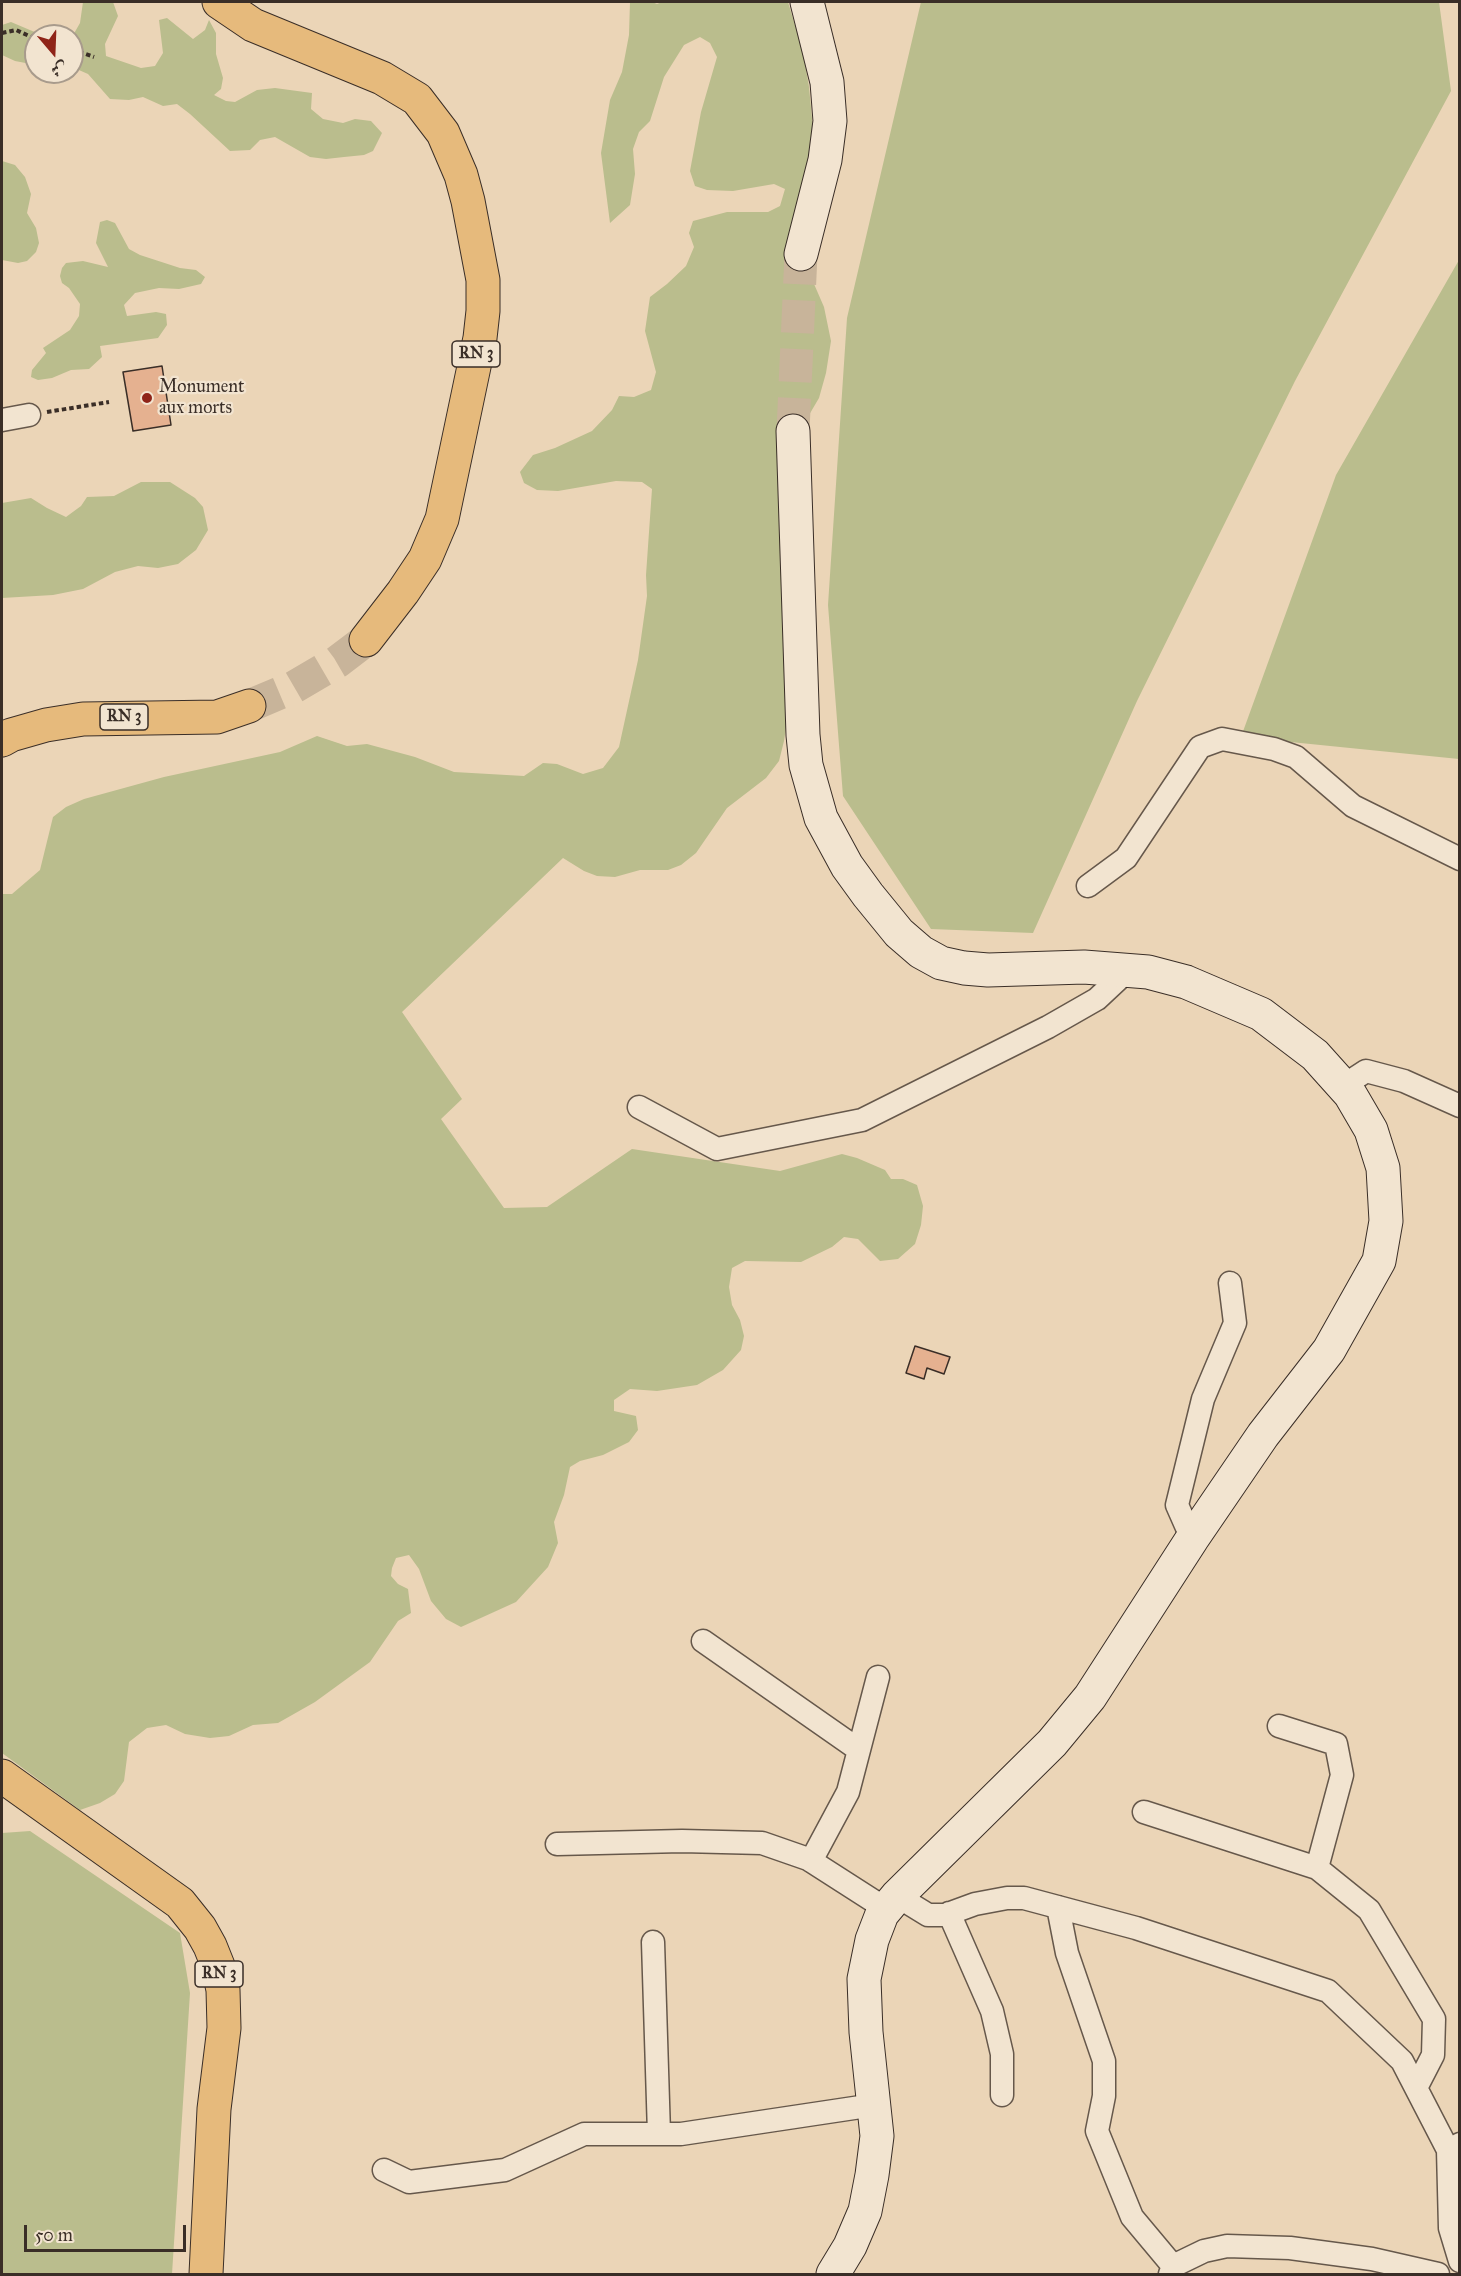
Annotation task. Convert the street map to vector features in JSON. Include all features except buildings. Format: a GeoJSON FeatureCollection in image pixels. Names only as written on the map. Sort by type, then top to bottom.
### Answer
{"type":"FeatureCollection","features":[{"type":"Feature","properties":{"kind":"main road","name":"RN 3"},"geometry":{"type":"LineString","coordinates":[[219,2],[253,25],[382,78],[417,99],[443,133],[461,175],[468,201],[483,280],[483,311],[480,338],[442,519],[425,559],[366,640]]}},
{"type":"Feature","properties":{"kind":"main road"},"geometry":{"type":"LineString","coordinates":[[801,254],[825,160],[830,121],[827,82],[807,2]]}},
{"type":"Feature","properties":{"kind":"main road"},"geometry":{"type":"LineString","coordinates":[[793,431],[803,735],[806,765],[821,818],[868,896],[899,933],[921,952],[941,963],[988,970],[1084,967],[1148,972],[1186,982],[1261,1014],[1315,1055],[1343,1086],[1371,1130],[1383,1168],[1386,1221],[1379,1261],[1329,1350],[1263,1435],[1192,1539],[1090,1697],[1052,1743],[882,1914],[872,1941],[864,1979],[866,2032],[877,2136],[865,2211],[850,2246],[832,2274]]}},
{"type":"Feature","properties":{"kind":"main road","name":"RN 3"},"geometry":{"type":"LineString","coordinates":[[2,740],[11,735],[46,725],[83,719],[217,717],[249,706]]}},
{"type":"Feature","properties":{"kind":"main road","name":"RN 3"},"geometry":{"type":"LineString","coordinates":[[2,1776],[180,1903],[200,1928],[210,1946],[218,1966],[223,1990],[224,2028],[214,2109],[206,2274]]}},
{"type":"Feature","properties":{"kind":"street"},"geometry":{"type":"LineString","coordinates":[[2,420],[29,415]]}},
{"type":"Feature","properties":{"kind":"street"},"geometry":{"type":"LineString","coordinates":[[1088,886],[1126,858],[1200,747],[1222,739],[1296,757],[1353,806],[1460,859]]}},
{"type":"Feature","properties":{"kind":"street"},"geometry":{"type":"LineString","coordinates":[[639,1107],[717,1149],[862,1120],[1068,1016],[1097,999],[1128,970]]}},
{"type":"Feature","properties":{"kind":"street"},"geometry":{"type":"LineString","coordinates":[[1343,1086],[1366,1071],[1404,1081],[1460,1106]]}},
{"type":"Feature","properties":{"kind":"street"},"geometry":{"type":"LineString","coordinates":[[1192,1539],[1177,1505],[1203,1399],[1235,1323],[1230,1283]]}},
{"type":"Feature","properties":{"kind":"street"},"geometry":{"type":"LineString","coordinates":[[703,1641],[859,1750]]}},
{"type":"Feature","properties":{"kind":"street"},"geometry":{"type":"LineString","coordinates":[[811,1861],[848,1792],[878,1677]]}},
{"type":"Feature","properties":{"kind":"street"},"geometry":{"type":"LineString","coordinates":[[1279,1726],[1336,1744],[1342,1775],[1317,1868]]}},
{"type":"Feature","properties":{"kind":"street"},"geometry":{"type":"LineString","coordinates":[[1144,1812],[1317,1868],[1369,1910],[1434,2019],[1433,2055],[1416,2088]]}},
{"type":"Feature","properties":{"kind":"street"},"geometry":{"type":"LineString","coordinates":[[557,1844],[762,1842],[811,1861],[892,1902],[928,1915],[949,1913],[975,1904],[1007,1898],[1024,1898],[1137,1928],[1328,1991],[1402,2061],[1416,2088],[1454,2147],[1450,2228],[1460,2261]]}},
{"type":"Feature","properties":{"kind":"street"},"geometry":{"type":"LineString","coordinates":[[1058,1907],[1067,1953],[1104,2061],[1104,2096],[1097,2131],[1132,2217],[1171,2270],[1204,2251],[1227,2246],[1290,2248],[1372,2259],[1438,2274]]}},
{"type":"Feature","properties":{"kind":"street"},"geometry":{"type":"LineString","coordinates":[[949,1913],[992,2011],[1002,2054],[1002,2095]]}},
{"type":"Feature","properties":{"kind":"street"},"geometry":{"type":"LineString","coordinates":[[653,1942],[659,2134]]}},
{"type":"Feature","properties":{"kind":"street"},"geometry":{"type":"LineString","coordinates":[[384,2170],[409,2182],[505,2170],[584,2134],[681,2134],[874,2105]]}},
{"type":"Feature","properties":{"kind":"path"},"geometry":{"type":"LineString","coordinates":[[2,33],[16,30],[24,34]]}},
{"type":"Feature","properties":{"kind":"path"},"geometry":{"type":"LineString","coordinates":[[84,53],[94,57]]}},
{"type":"Feature","properties":{"kind":"path"},"geometry":{"type":"LineString","coordinates":[[29,415],[109,402]]}},
{"type":"Feature","properties":{"kind":"green space"},"geometry":{"type":"Polygon","coordinates":[[[83,2],[113,2],[118,16],[105,44],[106,56],[141,68],[155,66],[163,53],[159,20],[167,18],[193,39],[205,30],[209,20],[216,33],[216,54],[223,78],[221,89],[214,95],[226,101],[235,102],[257,90],[275,88],[312,93],[311,109],[323,119],[343,123],[355,119],[371,121],[382,133],[373,151],[364,155],[326,159],[310,157],[275,137],[260,140],[250,150],[230,151],[177,104],[163,106],[143,97],[129,100],[110,99],[84,72],[84,24],[80,23],[83,2]]]}},
{"type":"Feature","properties":{"kind":"green space"},"geometry":{"type":"Polygon","coordinates":[[[630,2],[657,4],[662,2],[788,2],[803,52],[813,129],[801,254],[824,307],[831,341],[819,398],[809,415],[785,439],[787,721],[784,741],[779,761],[766,778],[727,808],[696,853],[681,865],[668,870],[640,870],[615,877],[597,876],[563,858],[402,1012],[462,1099],[441,1119],[504,1208],[547,1207],[632,1149],[780,1171],[842,1154],[885,1170],[891,1179],[903,1179],[917,1185],[923,1206],[921,1225],[915,1244],[898,1259],[880,1261],[858,1239],[844,1237],[832,1247],[801,1262],[745,1261],[732,1268],[729,1287],[732,1305],[740,1320],[744,1336],[741,1350],[723,1370],[697,1385],[657,1391],[630,1389],[614,1400],[614,1411],[636,1416],[638,1430],[629,1442],[603,1455],[580,1461],[570,1467],[564,1495],[554,1522],[558,1543],[548,1567],[516,1602],[461,1627],[446,1619],[431,1601],[419,1569],[409,1555],[396,1558],[391,1576],[398,1584],[408,1589],[411,1613],[398,1621],[370,1662],[315,1702],[278,1723],[253,1725],[229,1736],[210,1738],[185,1734],[166,1725],[147,1728],[129,1742],[124,1781],[115,1794],[100,1803],[80,1810],[2,1753],[2,894],[12,894],[40,870],[53,817],[66,807],[84,799],[164,777],[280,752],[317,736],[347,746],[367,744],[415,757],[454,772],[524,776],[543,763],[557,764],[583,774],[603,768],[619,747],[638,660],[647,596],[646,575],[652,489],[642,482],[616,481],[558,491],[537,490],[524,483],[520,472],[533,455],[555,448],[592,431],[612,410],[619,396],[634,397],[651,390],[656,372],[645,331],[650,297],[686,266],[694,247],[689,233],[693,221],[727,212],[768,212],[780,206],[785,189],[774,184],[733,191],[707,190],[695,186],[690,171],[701,112],[717,57],[710,43],[700,37],[684,45],[664,77],[650,121],[639,132],[633,149],[635,174],[630,205],[610,223],[601,153],[610,100],[622,72],[629,35],[630,2]]]}},
{"type":"Feature","properties":{"kind":"green space"},"geometry":{"type":"Polygon","coordinates":[[[921,2],[1439,2],[1451,91],[1295,381],[1137,701],[1033,933],[931,929],[843,796],[828,605],[847,318],[921,2]]]}},
{"type":"Feature","properties":{"kind":"green space"},"geometry":{"type":"Polygon","coordinates":[[[11,22],[24,28],[24,63],[2,55],[2,25],[11,22]]]}},
{"type":"Feature","properties":{"kind":"green space"},"geometry":{"type":"Polygon","coordinates":[[[2,161],[15,165],[25,177],[31,194],[27,213],[36,228],[39,243],[36,252],[27,261],[18,263],[2,260],[2,161]]]}},
{"type":"Feature","properties":{"kind":"green space"},"geometry":{"type":"Polygon","coordinates":[[[107,220],[115,223],[129,249],[180,268],[196,270],[205,277],[201,284],[179,289],[159,288],[135,293],[124,305],[127,316],[156,312],[166,314],[167,325],[158,338],[100,346],[102,357],[89,369],[71,370],[52,378],[38,380],[31,377],[32,370],[46,353],[43,348],[70,330],[79,316],[80,304],[69,288],[62,283],[60,276],[62,268],[66,263],[83,261],[108,267],[96,243],[100,222],[107,220]]]}},
{"type":"Feature","properties":{"kind":"green space"},"geometry":{"type":"Polygon","coordinates":[[[1459,260],[1459,759],[1241,737],[1336,475],[1459,260]]]}},
{"type":"Feature","properties":{"kind":"green space"},"geometry":{"type":"Polygon","coordinates":[[[141,482],[170,482],[195,498],[203,507],[208,530],[196,550],[178,564],[158,568],[138,566],[115,572],[83,589],[53,595],[2,598],[2,503],[31,498],[66,517],[81,506],[87,497],[114,496],[141,482]]]}},
{"type":"Feature","properties":{"kind":"green space"},"geometry":{"type":"Polygon","coordinates":[[[30,1831],[180,1933],[190,1993],[172,2274],[2,2274],[2,1833],[30,1831]]]}},
{"type":"Feature","properties":{"kind":"tunnel"},"geometry":{"type":"LineString","coordinates":[[793,431],[801,254]]}},
{"type":"Feature","properties":{"kind":"tunnel"},"geometry":{"type":"LineString","coordinates":[[249,706],[294,687],[337,662],[366,640]]}},
{"type":"Feature","properties":{"kind":"place","name":"Monument aux morts"},"geometry":{"type":"Point","coordinates":[147,398]}}]}
